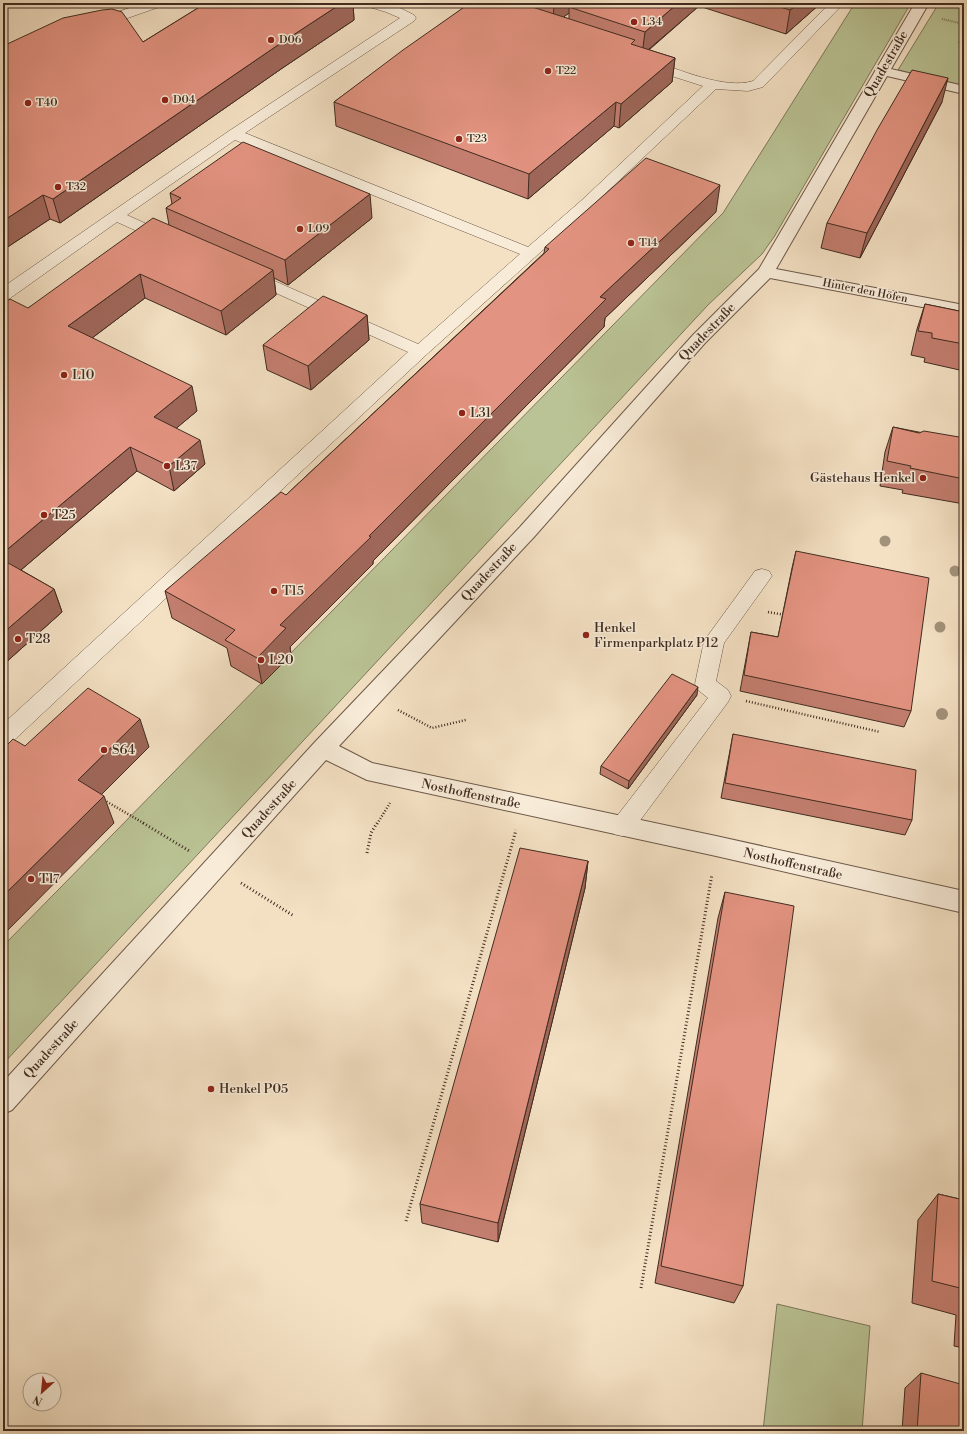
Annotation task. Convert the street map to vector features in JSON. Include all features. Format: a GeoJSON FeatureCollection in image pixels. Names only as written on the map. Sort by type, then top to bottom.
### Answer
{"type":"FeatureCollection","features":[{"type":"Feature","properties":{"kind":"street","name":"Quadestraße"},"geometry":{"type":"LineString","coordinates":[[3,1101],[323,748],[373,697],[532,526],[699,339],[766,272],[922,3]]}},
{"type":"Feature","properties":{"kind":"street"},"geometry":{"type":"LineString","coordinates":[[883,71],[964,90]]}},
{"type":"Feature","properties":{"kind":"street","name":"Hinter den Höfen"},"geometry":{"type":"LineString","coordinates":[[766,272],[964,310]]}},
{"type":"Feature","properties":{"kind":"street","name":"Nosthoffenstraße"},"geometry":{"type":"LineString","coordinates":[[323,748],[367,771],[716,846],[964,902]]}},
{"type":"Feature","properties":{"kind":"lane"},"geometry":{"type":"LineString","coordinates":[[85,28],[156,3]]}},
{"type":"Feature","properties":{"kind":"lane"},"geometry":{"type":"LineString","coordinates":[[3,294],[234,134],[409,18],[395,6],[372,3]]}},
{"type":"Feature","properties":{"kind":"lane"},"geometry":{"type":"LineString","coordinates":[[630,58],[713,86],[748,88],[758,84],[837,3]]}},
{"type":"Feature","properties":{"kind":"lane"},"geometry":{"type":"LineString","coordinates":[[3,737],[420,351],[587,203],[713,86]]}},
{"type":"Feature","properties":{"kind":"lane"},"geometry":{"type":"LineString","coordinates":[[234,134],[530,253]]}},
{"type":"Feature","properties":{"kind":"lane"},"geometry":{"type":"LineString","coordinates":[[116,216],[181,245]]}},
{"type":"Feature","properties":{"kind":"lane"},"geometry":{"type":"LineString","coordinates":[[232,268],[420,351]]}},
{"type":"Feature","properties":{"kind":"lane"},"geometry":{"type":"LineString","coordinates":[[622,827],[721,696],[705,684],[714,641],[762,576]]}},
{"type":"Feature","properties":{"kind":"path"},"geometry":{"type":"LineString","coordinates":[[740,606],[786,616]]}},
{"type":"Feature","properties":{"kind":"path"},"geometry":{"type":"LineString","coordinates":[[721,696],[880,732]]}},
{"type":"Feature","properties":{"kind":"path"},"geometry":{"type":"LineString","coordinates":[[373,697],[432,728],[466,720]]}},
{"type":"Feature","properties":{"kind":"path"},"geometry":{"type":"LineString","coordinates":[[367,852],[371,833],[405,780]]}},
{"type":"Feature","properties":{"kind":"path"},"geometry":{"type":"LineString","coordinates":[[98,795],[294,916]]}},
{"type":"Feature","properties":{"kind":"path"},"geometry":{"type":"LineString","coordinates":[[406,1221],[523,805]]}},
{"type":"Feature","properties":{"kind":"path"},"geometry":{"type":"LineString","coordinates":[[641,1288],[716,846]]}},
{"type":"Feature","properties":{"kind":"green space"},"geometry":{"type":"Polygon","coordinates":[[[855,3],[911,3],[774,237],[762,254],[708,305],[3,1064],[3,946],[723,213],[855,3]]]}},
{"type":"Feature","properties":{"kind":"green space"},"geometry":{"type":"Polygon","coordinates":[[[939,3],[964,3],[964,86],[898,70],[939,3]]]}},
{"type":"Feature","properties":{"kind":"green space"},"geometry":{"type":"Polygon","coordinates":[[[777,1304],[870,1326],[862,1431],[763,1431],[777,1304]]]}},
{"type":"Feature","properties":{"kind":"building"},"geometry":{"type":"Polygon","coordinates":[[[206,3],[342,3],[53,199],[43,195],[3,221],[3,46],[63,18],[112,9],[122,12],[143,42],[206,3]]]}},
{"type":"Feature","properties":{"kind":"building"},"geometry":{"type":"Polygon","coordinates":[[[470,3],[520,3],[635,40],[631,44],[675,58],[621,104],[616,102],[529,174],[334,102],[403,50],[470,3]]]}},
{"type":"Feature","properties":{"kind":"building"},"geometry":{"type":"Polygon","coordinates":[[[574,3],[678,3],[645,32],[569,7],[574,3]]]}},
{"type":"Feature","properties":{"kind":"building"},"geometry":{"type":"Polygon","coordinates":[[[767,3],[799,3],[790,10],[767,3]]]}},
{"type":"Feature","properties":{"kind":"building"},"geometry":{"type":"Polygon","coordinates":[[[912,70],[948,78],[867,233],[827,223],[877,130],[912,70]]]}},
{"type":"Feature","properties":{"kind":"building"},"geometry":{"type":"Polygon","coordinates":[[[243,142],[370,194],[285,260],[166,208],[181,198],[170,193],[243,142]]]}},
{"type":"Feature","properties":{"kind":"building"},"geometry":{"type":"Polygon","coordinates":[[[646,158],[720,185],[600,297],[606,299],[369,536],[371,537],[280,625],[286,628],[257,658],[225,640],[235,630],[165,591],[281,492],[286,495],[549,249],[545,247],[646,158]]]}},
{"type":"Feature","properties":{"kind":"building"},"geometry":{"type":"Polygon","coordinates":[[[153,218],[273,270],[221,311],[140,274],[68,326],[192,386],[154,417],[200,440],[169,466],[130,447],[3,553],[3,304],[10,299],[28,308],[153,218]]]}},
{"type":"Feature","properties":{"kind":"building"},"geometry":{"type":"Polygon","coordinates":[[[323,296],[367,315],[308,366],[263,345],[323,296]]]}},
{"type":"Feature","properties":{"kind":"building"},"geometry":{"type":"Polygon","coordinates":[[[925,304],[964,312],[964,344],[932,338],[932,333],[918,331],[925,304]]]}},
{"type":"Feature","properties":{"kind":"building"},"geometry":{"type":"Polygon","coordinates":[[[893,427],[919,433],[924,431],[959,437],[964,441],[964,479],[910,468],[911,466],[887,461],[893,427]]]}},
{"type":"Feature","properties":{"kind":"building"},"geometry":{"type":"Polygon","coordinates":[[[796,551],[929,578],[911,711],[744,675],[751,632],[778,637],[796,551]]]}},
{"type":"Feature","properties":{"kind":"building"},"geometry":{"type":"Polygon","coordinates":[[[3,560],[54,589],[3,633],[3,560]]]}},
{"type":"Feature","properties":{"kind":"building"},"geometry":{"type":"Polygon","coordinates":[[[672,674],[698,687],[629,781],[601,766],[672,674]]]}},
{"type":"Feature","properties":{"kind":"building"},"geometry":{"type":"Polygon","coordinates":[[[88,688],[140,719],[78,780],[104,796],[3,896],[3,749],[13,739],[25,746],[88,688]]]}},
{"type":"Feature","properties":{"kind":"building"},"geometry":{"type":"Polygon","coordinates":[[[733,734],[916,770],[912,820],[725,783],[733,734]]]}},
{"type":"Feature","properties":{"kind":"building"},"geometry":{"type":"Polygon","coordinates":[[[520,848],[588,861],[498,1223],[420,1204],[520,848]]]}},
{"type":"Feature","properties":{"kind":"building"},"geometry":{"type":"Polygon","coordinates":[[[725,892],[794,906],[743,1286],[661,1266],[725,892]]]}},
{"type":"Feature","properties":{"kind":"building"},"geometry":{"type":"Polygon","coordinates":[[[938,1194],[964,1200],[964,1289],[932,1281],[938,1194]]]}},
{"type":"Feature","properties":{"kind":"building"},"geometry":{"type":"Polygon","coordinates":[[[921,1373],[964,1385],[964,1431],[917,1431],[921,1373]]]}},
{"type":"Feature","properties":{"kind":"place","name":"L34"},"geometry":{"type":"Point","coordinates":[634,22]}},
{"type":"Feature","properties":{"kind":"place","name":"D06"},"geometry":{"type":"Point","coordinates":[271,40]}},
{"type":"Feature","properties":{"kind":"place","name":"T22"},"geometry":{"type":"Point","coordinates":[548,71]}},
{"type":"Feature","properties":{"kind":"place","name":"D04"},"geometry":{"type":"Point","coordinates":[165,100]}},
{"type":"Feature","properties":{"kind":"place","name":"T40"},"geometry":{"type":"Point","coordinates":[28,103]}},
{"type":"Feature","properties":{"kind":"place","name":"T23"},"geometry":{"type":"Point","coordinates":[459,139]}},
{"type":"Feature","properties":{"kind":"place","name":"T32"},"geometry":{"type":"Point","coordinates":[58,187]}},
{"type":"Feature","properties":{"kind":"place","name":"L09"},"geometry":{"type":"Point","coordinates":[300,229]}},
{"type":"Feature","properties":{"kind":"place","name":"T14"},"geometry":{"type":"Point","coordinates":[631,243]}},
{"type":"Feature","properties":{"kind":"place","name":"L10"},"geometry":{"type":"Point","coordinates":[64,375]}},
{"type":"Feature","properties":{"kind":"place","name":"L31"},"geometry":{"type":"Point","coordinates":[462,413]}},
{"type":"Feature","properties":{"kind":"place","name":"L37"},"geometry":{"type":"Point","coordinates":[167,466]}},
{"type":"Feature","properties":{"kind":"place","name":"Gästehaus Henkel"},"geometry":{"type":"Point","coordinates":[923,478]}},
{"type":"Feature","properties":{"kind":"place","name":"T25"},"geometry":{"type":"Point","coordinates":[44,515]}},
{"type":"Feature","properties":{"kind":"place","name":"T15"},"geometry":{"type":"Point","coordinates":[274,591]}},
{"type":"Feature","properties":{"kind":"place","name":"Henkel Firmenparkplatz P12"},"geometry":{"type":"Point","coordinates":[586,635]}},
{"type":"Feature","properties":{"kind":"place","name":"T28"},"geometry":{"type":"Point","coordinates":[18,639]}},
{"type":"Feature","properties":{"kind":"place","name":"L20"},"geometry":{"type":"Point","coordinates":[261,660]}},
{"type":"Feature","properties":{"kind":"place","name":"S64"},"geometry":{"type":"Point","coordinates":[104,750]}},
{"type":"Feature","properties":{"kind":"place","name":"T17"},"geometry":{"type":"Point","coordinates":[31,879]}},
{"type":"Feature","properties":{"kind":"place","name":"Henkel P05"},"geometry":{"type":"Point","coordinates":[211,1089]}}]}
